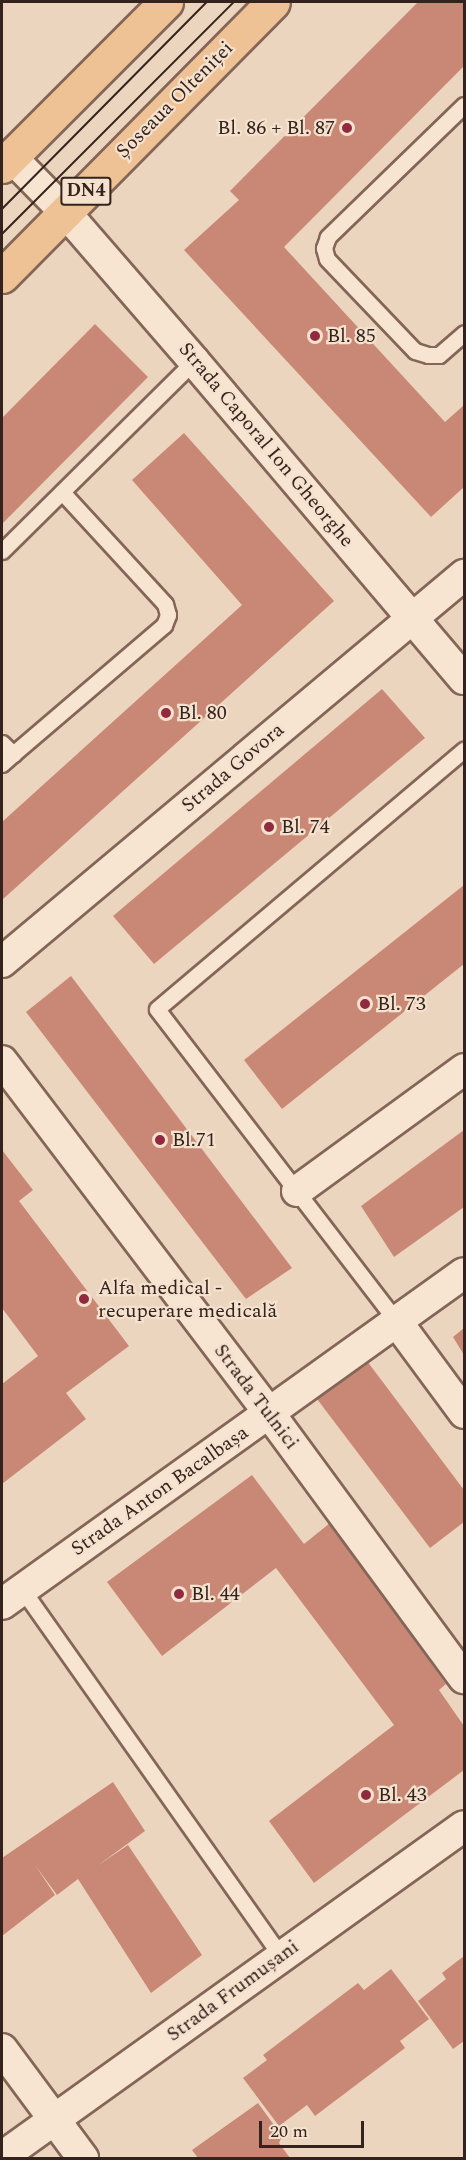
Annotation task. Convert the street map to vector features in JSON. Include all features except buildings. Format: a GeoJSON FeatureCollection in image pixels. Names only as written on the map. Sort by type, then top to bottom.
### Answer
{"type":"FeatureCollection","features":[{"type":"Feature","properties":{"kind":"main road"},"geometry":{"type":"LineString","coordinates":[[6,162],[166,2]]}},
{"type":"Feature","properties":{"kind":"main road","name":"Șoseaua Olteniței"},"geometry":{"type":"LineString","coordinates":[[2,276],[273,2]]}},
{"type":"Feature","properties":{"kind":"street","name":"Strada Caporal Ion Gheorghe"},"geometry":{"type":"LineString","coordinates":[[6,162],[64,212],[194,360],[465,679]]}},
{"type":"Feature","properties":{"kind":"street","name":"Strada Govora"},"geometry":{"type":"LineString","coordinates":[[2,962],[465,575]]}},
{"type":"Feature","properties":{"kind":"street","name":"Strada Tulnici"},"geometry":{"type":"LineString","coordinates":[[2,1061],[269,1413],[465,1678]]}},
{"type":"Feature","properties":{"kind":"street"},"geometry":{"type":"LineString","coordinates":[[297,1191],[465,1069]]}},
{"type":"Feature","properties":{"kind":"street","name":"Strada Anton Bacalbașa"},"geometry":{"type":"LineString","coordinates":[[12,1597],[465,1274]]}},
{"type":"Feature","properties":{"kind":"street"},"geometry":{"type":"LineString","coordinates":[[397,1322],[465,1413]]}},
{"type":"Feature","properties":{"kind":"street","name":"Strada Frumușani"},"geometry":{"type":"LineString","coordinates":[[2,2157],[465,1826]]}},
{"type":"Feature","properties":{"kind":"street"},"geometry":{"type":"LineString","coordinates":[[2,2049],[83,2158]]}},
{"type":"Feature","properties":{"kind":"lane"},"geometry":{"type":"LineString","coordinates":[[465,105],[328,237],[324,248],[327,259],[415,351],[428,355],[439,355],[465,333]]}},
{"type":"Feature","properties":{"kind":"lane"},"geometry":{"type":"LineString","coordinates":[[2,551],[194,360]]}},
{"type":"Feature","properties":{"kind":"lane"},"geometry":{"type":"LineString","coordinates":[[5,754],[164,625],[168,615],[165,604],[62,492]]}},
{"type":"Feature","properties":{"kind":"lane"},"geometry":{"type":"LineString","coordinates":[[397,1322],[157,1009],[465,750]]}},
{"type":"Feature","properties":{"kind":"lane"},"geometry":{"type":"LineString","coordinates":[[12,1597],[281,1956]]}},
{"type":"Feature","properties":{"kind":"tram line"},"geometry":{"type":"LineString","coordinates":[[2,209],[207,2]]}},
{"type":"Feature","properties":{"kind":"tram line"},"geometry":{"type":"LineString","coordinates":[[2,234],[234,2]]}},
{"type":"Feature","properties":{"kind":"place","name":"Bl. 86 + Bl. 87"},"geometry":{"type":"Point","coordinates":[347,128]}},
{"type":"Feature","properties":{"kind":"place","name":"Bl. 85"},"geometry":{"type":"Point","coordinates":[315,336]}},
{"type":"Feature","properties":{"kind":"place","name":"Bl. 80"},"geometry":{"type":"Point","coordinates":[166,713]}},
{"type":"Feature","properties":{"kind":"place","name":"Bl. 74"},"geometry":{"type":"Point","coordinates":[269,827]}},
{"type":"Feature","properties":{"kind":"place","name":"Bl. 73"},"geometry":{"type":"Point","coordinates":[365,1004]}},
{"type":"Feature","properties":{"kind":"place","name":"Bl.71"},"geometry":{"type":"Point","coordinates":[160,1140]}},
{"type":"Feature","properties":{"kind":"place","name":"Alfa medical - recuperare medicală"},"geometry":{"type":"Point","coordinates":[84,1299]}},
{"type":"Feature","properties":{"kind":"place","name":"Bl. 44"},"geometry":{"type":"Point","coordinates":[179,1594]}},
{"type":"Feature","properties":{"kind":"place","name":"Bl. 43"},"geometry":{"type":"Point","coordinates":[366,1795]}}]}
